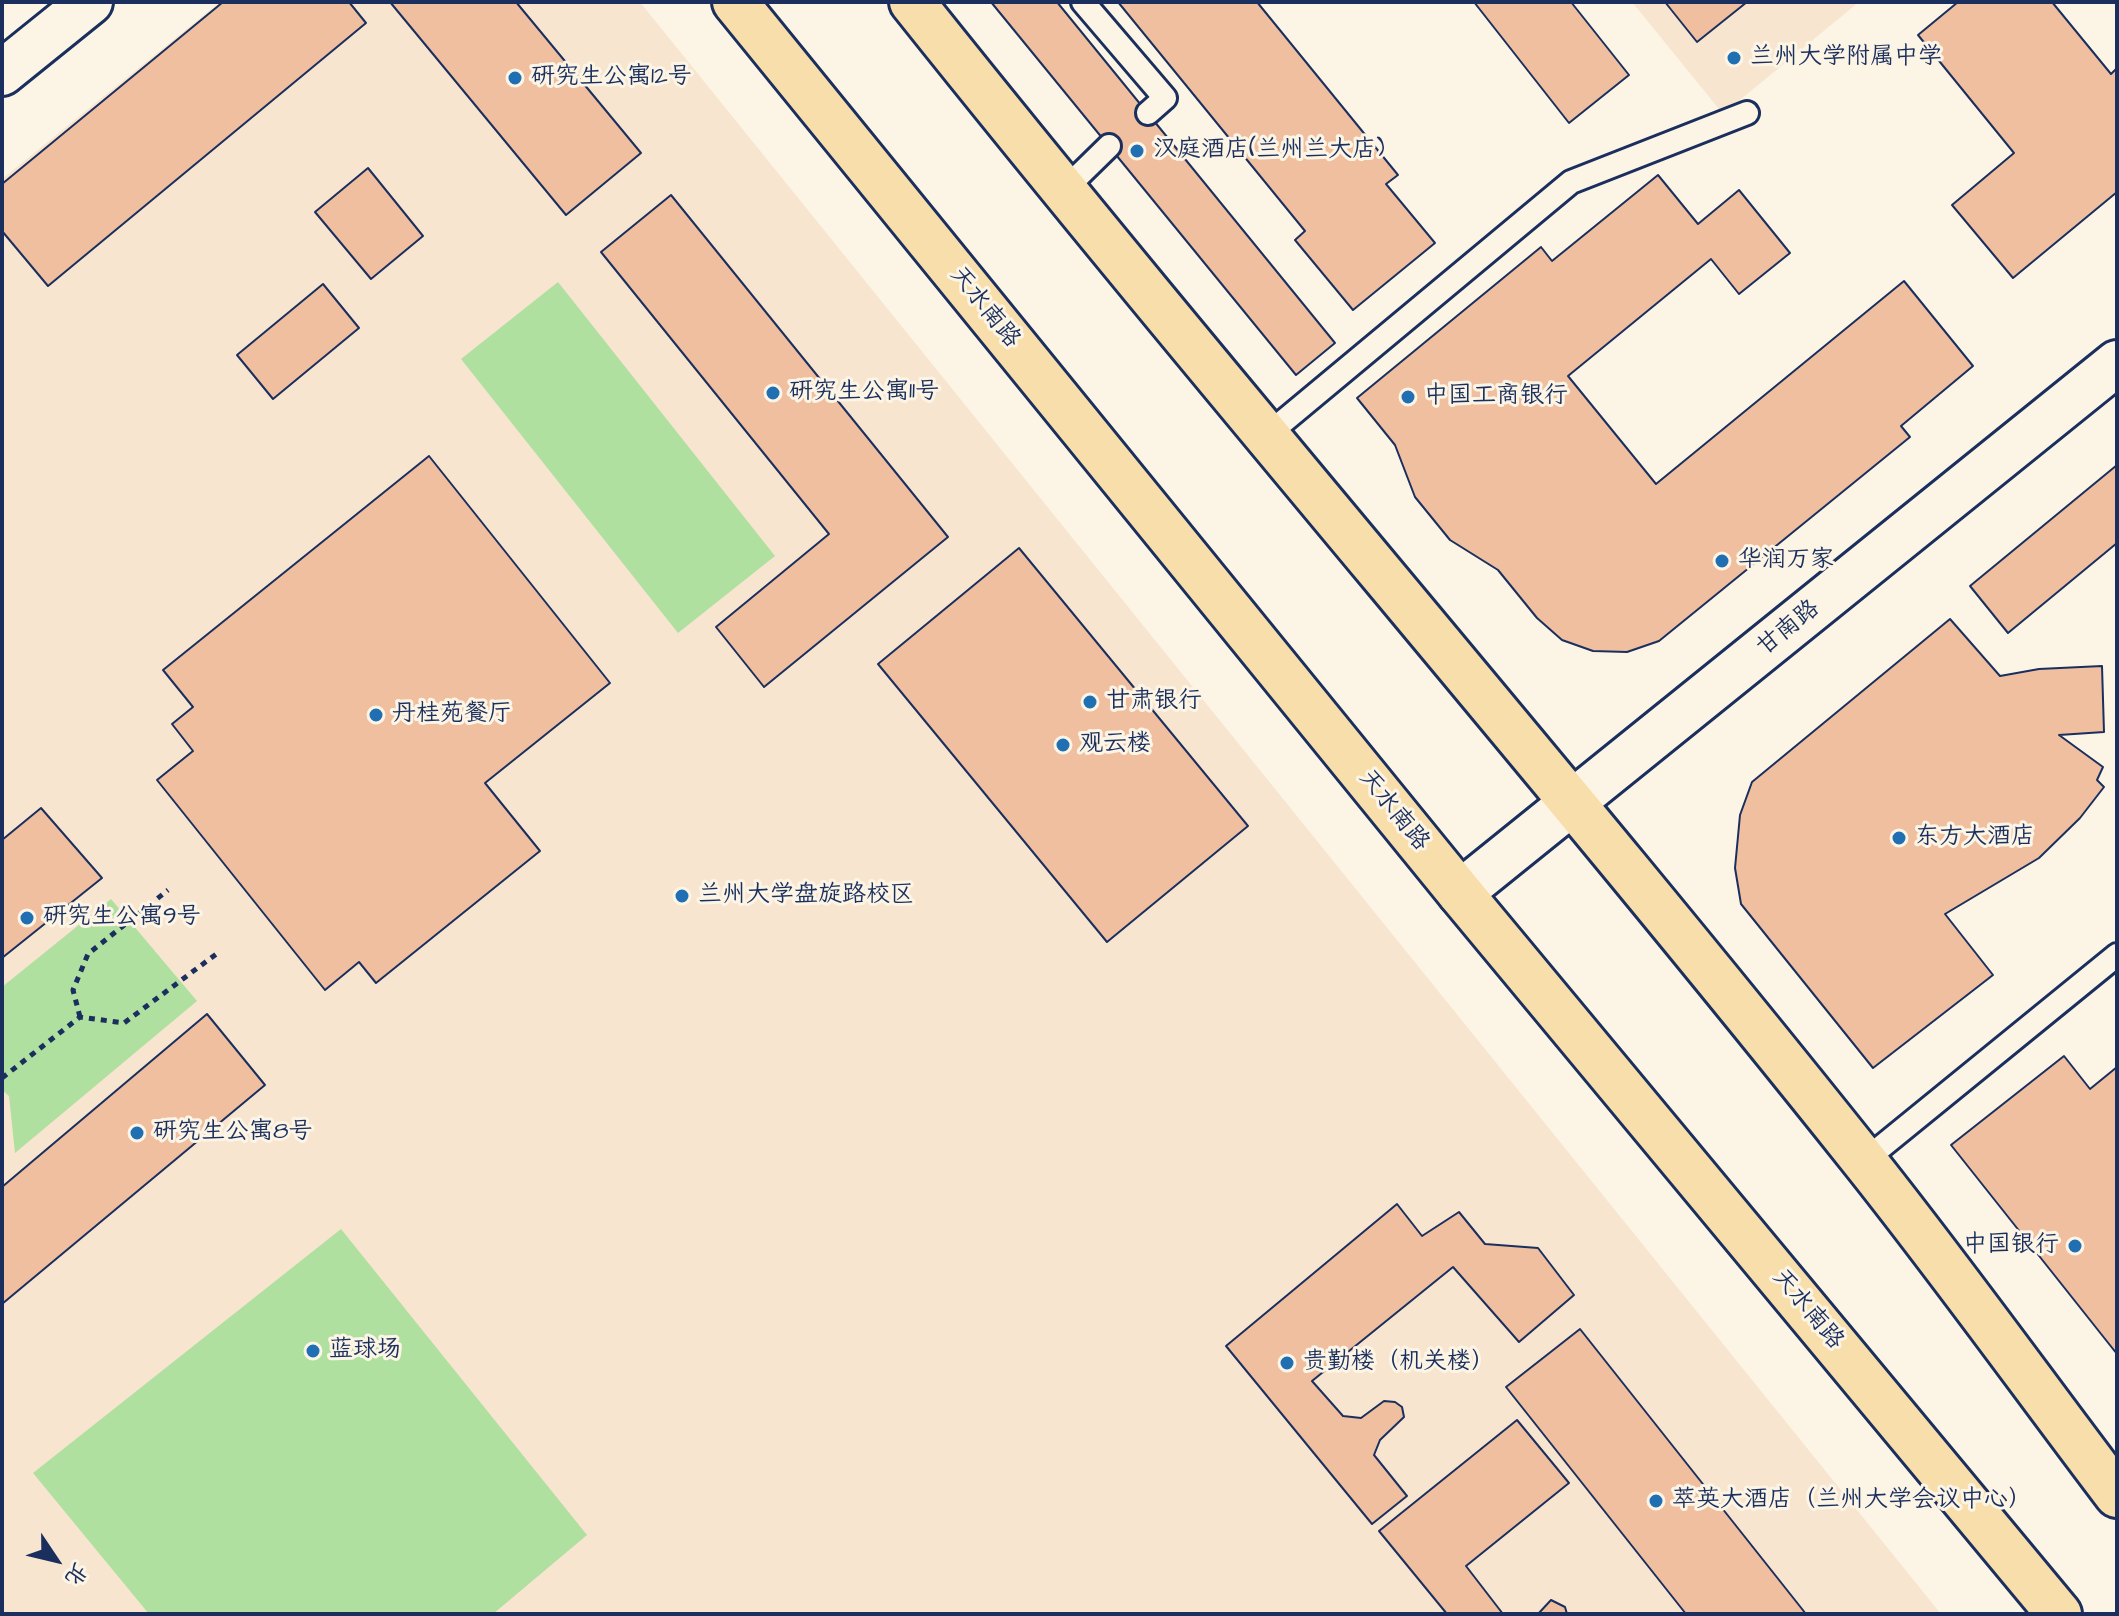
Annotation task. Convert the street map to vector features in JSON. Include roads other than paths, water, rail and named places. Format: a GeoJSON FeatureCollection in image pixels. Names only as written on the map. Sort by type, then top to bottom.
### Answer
{"type":"FeatureCollection","features":[{"type":"Feature","properties":{"kind":"main road","name":"天水南路"},"geometry":{"type":"LineString","coordinates":[[735,2],[1460,893],[2059,1614]]}},
{"type":"Feature","properties":{"kind":"main road"},"geometry":{"type":"LineString","coordinates":[[912,2],[1063,191],[1574,803],[1864,1161],[2117,1495]]}},
{"type":"Feature","properties":{"kind":"street"},"geometry":{"type":"LineString","coordinates":[[2,73],[90,2]]}},
{"type":"Feature","properties":{"kind":"street","name":"甘南路"},"geometry":{"type":"LineString","coordinates":[[1460,893],[2117,363]]}},
{"type":"Feature","properties":{"kind":"lane"},"geometry":{"type":"LineString","coordinates":[[1083,2],[1165,98],[1148,113]]}},
{"type":"Feature","properties":{"kind":"lane"},"geometry":{"type":"LineString","coordinates":[[1267,435],[1571,182],[1747,113]]}},
{"type":"Feature","properties":{"kind":"lane"},"geometry":{"type":"LineString","coordinates":[[1063,191],[1109,146]]}},
{"type":"Feature","properties":{"kind":"lane"},"geometry":{"type":"LineString","coordinates":[[1864,1161],[2117,955]]}},
{"type":"Feature","properties":{"kind":"place","name":"兰州大学附属中学"},"geometry":{"type":"Point","coordinates":[1734,58]}},
{"type":"Feature","properties":{"kind":"place","name":"研究生公寓12号"},"geometry":{"type":"Point","coordinates":[515,78]}},
{"type":"Feature","properties":{"kind":"place","name":"汉庭酒店(兰州兰大店)"},"geometry":{"type":"Point","coordinates":[1137,151]}},
{"type":"Feature","properties":{"kind":"place","name":"研究生公寓11号"},"geometry":{"type":"Point","coordinates":[773,393]}},
{"type":"Feature","properties":{"kind":"place","name":"中国工商银行"},"geometry":{"type":"Point","coordinates":[1408,397]}},
{"type":"Feature","properties":{"kind":"place","name":"华润万家"},"geometry":{"type":"Point","coordinates":[1722,561]}},
{"type":"Feature","properties":{"kind":"place","name":"甘肃银行"},"geometry":{"type":"Point","coordinates":[1090,702]}},
{"type":"Feature","properties":{"kind":"place","name":"丹桂苑餐厅"},"geometry":{"type":"Point","coordinates":[376,715]}},
{"type":"Feature","properties":{"kind":"place","name":"观云楼"},"geometry":{"type":"Point","coordinates":[1063,745]}},
{"type":"Feature","properties":{"kind":"place","name":"东方大酒店"},"geometry":{"type":"Point","coordinates":[1899,838]}},
{"type":"Feature","properties":{"kind":"place","name":"兰州大学盘旋路校区"},"geometry":{"type":"Point","coordinates":[682,896]}},
{"type":"Feature","properties":{"kind":"place","name":"研究生公寓9号"},"geometry":{"type":"Point","coordinates":[27,918]}},
{"type":"Feature","properties":{"kind":"place","name":"研究生公寓8号"},"geometry":{"type":"Point","coordinates":[137,1133]}},
{"type":"Feature","properties":{"kind":"place","name":"中国银行"},"geometry":{"type":"Point","coordinates":[2075,1246]}},
{"type":"Feature","properties":{"kind":"place","name":"蓝球场"},"geometry":{"type":"Point","coordinates":[313,1351]}},
{"type":"Feature","properties":{"kind":"place","name":"贵勤楼（机关楼）"},"geometry":{"type":"Point","coordinates":[1287,1363]}},
{"type":"Feature","properties":{"kind":"place","name":"萃英大酒店（兰州大学会议中心）"},"geometry":{"type":"Point","coordinates":[1656,1501]}}]}
